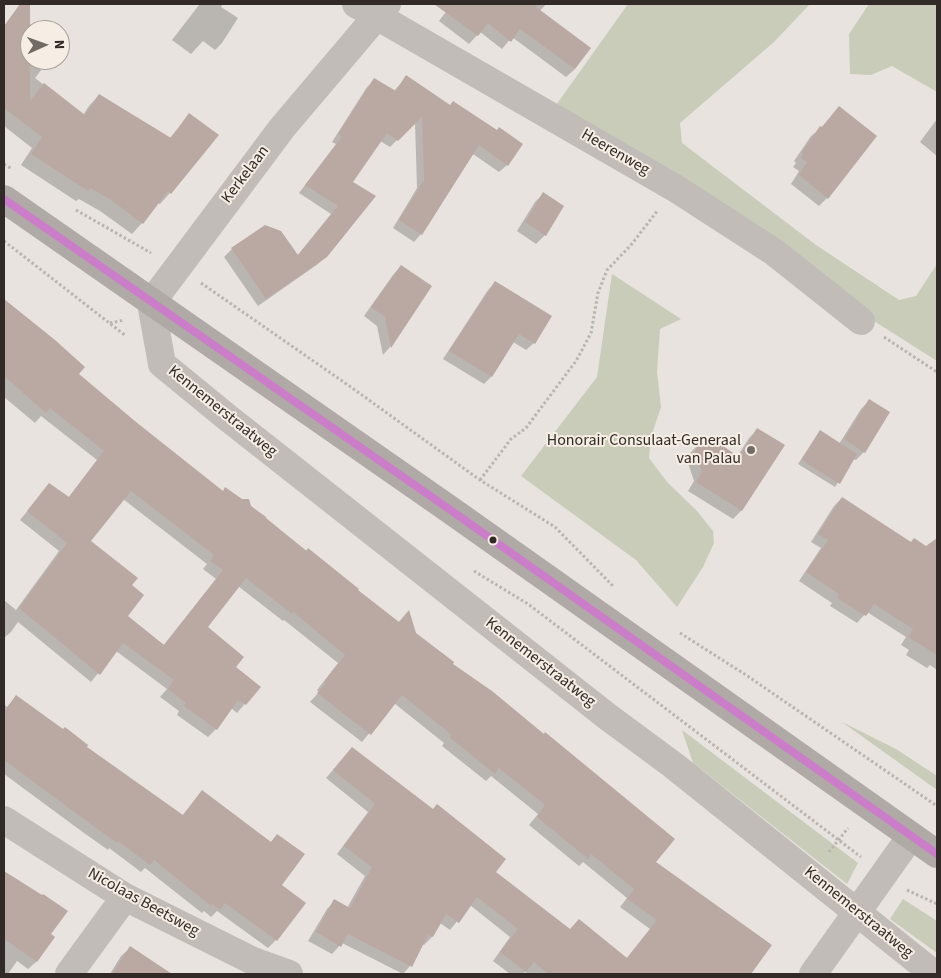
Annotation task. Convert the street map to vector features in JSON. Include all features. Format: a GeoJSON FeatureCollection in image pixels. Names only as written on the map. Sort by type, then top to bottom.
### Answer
{"type":"FeatureCollection","features":[{"type":"Feature","properties":{"kind":"main road"},"geometry":{"type":"LineString","coordinates":[[4,199],[150,303],[449,509],[937,854]]}},
{"type":"Feature","properties":{"kind":"street","name":"Heerenweg"},"geometry":{"type":"LineString","coordinates":[[373,8],[675,188],[774,252],[861,321]]}},
{"type":"Feature","properties":{"kind":"street","name":"Kerkelaan"},"geometry":{"type":"LineString","coordinates":[[150,303],[373,8]]}},
{"type":"Feature","properties":{"kind":"street"},"geometry":{"type":"LineString","coordinates":[[150,303],[162,364]]}},
{"type":"Feature","properties":{"kind":"street","name":"Kennemerstraatweg"},"geometry":{"type":"LineString","coordinates":[[162,364],[600,711],[673,765],[934,974]]}},
{"type":"Feature","properties":{"kind":"street","name":"Nicolaas Beetsweg"},"geometry":{"type":"LineString","coordinates":[[4,820],[125,897],[253,961],[289,974]]}},
{"type":"Feature","properties":{"kind":"street"},"geometry":{"type":"LineString","coordinates":[[813,974],[911,836]]}},
{"type":"Feature","properties":{"kind":"street"},"geometry":{"type":"LineString","coordinates":[[69,974],[125,897]]}},
{"type":"Feature","properties":{"kind":"path"},"geometry":{"type":"LineString","coordinates":[[4,164],[20,175]]}},
{"type":"Feature","properties":{"kind":"path"},"geometry":{"type":"LineString","coordinates":[[480,480],[511,439],[526,428],[576,362],[591,333],[598,293],[607,270],[631,245],[675,188]]}},
{"type":"Feature","properties":{"kind":"path"},"geometry":{"type":"LineString","coordinates":[[68,206],[177,267],[348,385],[480,480],[555,528],[620,593]]}},
{"type":"Feature","properties":{"kind":"path"},"geometry":{"type":"LineString","coordinates":[[4,242],[162,364]]}},
{"type":"Feature","properties":{"kind":"path"},"geometry":{"type":"LineString","coordinates":[[861,321],[937,372]]}},
{"type":"Feature","properties":{"kind":"path"},"geometry":{"type":"LineString","coordinates":[[468,568],[528,604],[884,875],[912,894],[937,904]]}},
{"type":"Feature","properties":{"kind":"path"},"geometry":{"type":"LineString","coordinates":[[674,630],[746,675],[937,806]]}},
{"type":"Feature","properties":{"kind":"green space"},"geometry":{"type":"Polygon","coordinates":[[[628,4],[810,4],[774,42],[680,123],[682,143],[816,245],[899,300],[916,296],[937,264],[937,361],[549,115],[628,4]]]}},
{"type":"Feature","properties":{"kind":"green space"},"geometry":{"type":"Polygon","coordinates":[[[869,4],[937,4],[937,92],[892,66],[871,75],[850,74],[849,34],[869,4]]]}},
{"type":"Feature","properties":{"kind":"green space"},"geometry":{"type":"Polygon","coordinates":[[[612,274],[681,319],[660,329],[657,372],[661,407],[651,437],[649,458],[667,482],[697,511],[713,531],[714,543],[703,567],[677,607],[636,560],[521,476],[597,377],[612,274]]]}},
{"type":"Feature","properties":{"kind":"green space"},"geometry":{"type":"Polygon","coordinates":[[[842,722],[896,749],[937,776],[937,790],[842,722]]]}},
{"type":"Feature","properties":{"kind":"green space"},"geometry":{"type":"Polygon","coordinates":[[[682,730],[858,863],[847,884],[693,763],[682,730]]]}},
{"type":"Feature","properties":{"kind":"green space"},"geometry":{"type":"Polygon","coordinates":[[[903,899],[937,921],[937,953],[890,919],[903,899]]]}},
{"type":"Feature","properties":{"kind":"building"},"geometry":{"type":"Polygon","coordinates":[[[20,4],[30,4],[30,20],[20,20],[20,70],[30,70],[30,101],[44,83],[85,115],[99,94],[171,138],[189,113],[219,135],[171,194],[168,191],[143,224],[111,200],[90,188],[88,191],[31,154],[42,137],[4,108],[4,26],[20,4]]]}},
{"type":"Feature","properties":{"kind":"building"},"geometry":{"type":"Polygon","coordinates":[[[434,4],[539,4],[536,7],[591,48],[575,69],[520,29],[511,42],[488,23],[478,36],[434,4]]]}},
{"type":"Feature","properties":{"kind":"building"},"geometry":{"type":"Polygon","coordinates":[[[406,75],[450,105],[453,101],[497,130],[499,127],[523,144],[508,166],[479,145],[422,235],[399,220],[424,180],[422,117],[398,141],[387,133],[353,182],[376,196],[327,257],[266,299],[231,248],[265,225],[281,231],[298,255],[338,206],[305,185],[342,137],[338,134],[374,78],[396,91],[406,75]]]}},
{"type":"Feature","properties":{"kind":"building"},"geometry":{"type":"Polygon","coordinates":[[[839,106],[877,136],[828,199],[799,175],[807,162],[801,158],[802,152],[820,126],[822,127],[839,106]]]}},
{"type":"Feature","properties":{"kind":"building"},"geometry":{"type":"Polygon","coordinates":[[[543,192],[564,206],[546,236],[525,222],[543,192]]]}},
{"type":"Feature","properties":{"kind":"building"},"geometry":{"type":"Polygon","coordinates":[[[401,265],[432,286],[391,348],[385,317],[371,307],[401,265]]]}},
{"type":"Feature","properties":{"kind":"building"},"geometry":{"type":"Polygon","coordinates":[[[495,281],[552,316],[535,344],[519,334],[492,377],[449,351],[495,281]]]}},
{"type":"Feature","properties":{"kind":"building"},"geometry":{"type":"Polygon","coordinates":[[[4,299],[85,367],[79,374],[136,422],[223,491],[225,487],[242,499],[249,499],[251,506],[306,551],[308,548],[399,622],[409,610],[416,633],[454,662],[453,664],[492,691],[544,734],[545,732],[675,839],[656,862],[772,945],[751,974],[548,974],[534,962],[526,972],[500,952],[518,929],[477,897],[459,923],[446,914],[433,937],[428,935],[412,967],[348,934],[341,947],[316,932],[334,899],[350,908],[372,867],[344,846],[375,804],[333,770],[352,747],[433,809],[437,804],[506,859],[496,872],[570,929],[579,919],[627,958],[657,920],[627,899],[634,889],[591,854],[588,859],[537,817],[545,805],[499,768],[495,774],[449,737],[452,735],[402,695],[371,735],[317,693],[345,655],[293,612],[292,614],[246,578],[208,627],[244,657],[236,667],[261,687],[246,705],[238,700],[217,730],[184,706],[186,703],[168,689],[174,680],[123,643],[100,675],[19,608],[67,543],[27,511],[49,483],[69,497],[104,451],[50,408],[46,413],[4,376],[4,299]],[[131,491],[91,541],[138,578],[132,585],[144,595],[128,616],[164,645],[223,570],[210,561],[214,555],[131,491]]]}},
{"type":"Feature","properties":{"kind":"building"},"geometry":{"type":"Polygon","coordinates":[[[869,399],[890,412],[865,453],[844,439],[869,399]]]}},
{"type":"Feature","properties":{"kind":"building"},"geometry":{"type":"Polygon","coordinates":[[[757,428],[785,445],[742,511],[696,482],[702,472],[695,451],[700,442],[713,439],[739,457],[757,428]]]}},
{"type":"Feature","properties":{"kind":"building"},"geometry":{"type":"Polygon","coordinates":[[[820,430],[857,454],[840,484],[801,460],[820,430]]]}},
{"type":"Feature","properties":{"kind":"building"},"geometry":{"type":"Polygon","coordinates":[[[842,497],[911,542],[914,538],[926,546],[937,538],[937,655],[908,637],[913,629],[874,604],[866,616],[837,598],[839,594],[806,572],[828,540],[818,534],[842,497]]]}},
{"type":"Feature","properties":{"kind":"building"},"geometry":{"type":"Polygon","coordinates":[[[16,695],[63,729],[65,727],[88,745],[87,747],[183,815],[202,790],[271,842],[277,834],[305,854],[282,885],[306,903],[277,941],[225,903],[220,910],[212,904],[211,906],[154,860],[150,865],[118,841],[117,843],[4,760],[4,712],[16,695]]]}},
{"type":"Feature","properties":{"kind":"building"},"geometry":{"type":"Polygon","coordinates":[[[4,871],[68,911],[51,934],[55,937],[37,962],[4,939],[4,871]]]}},
{"type":"Feature","properties":{"kind":"building"},"geometry":{"type":"Polygon","coordinates":[[[130,946],[172,974],[112,974],[130,946]]]}},
{"type":"Feature","properties":{"kind":"transit line"},"geometry":{"type":"LineString","coordinates":[[4,199],[449,509],[937,854]]}},
{"type":"Feature","properties":{"kind":"place","name":"Honorair Consulaat-Generaal van Palau"},"geometry":{"type":"Point","coordinates":[751,450]}}]}
